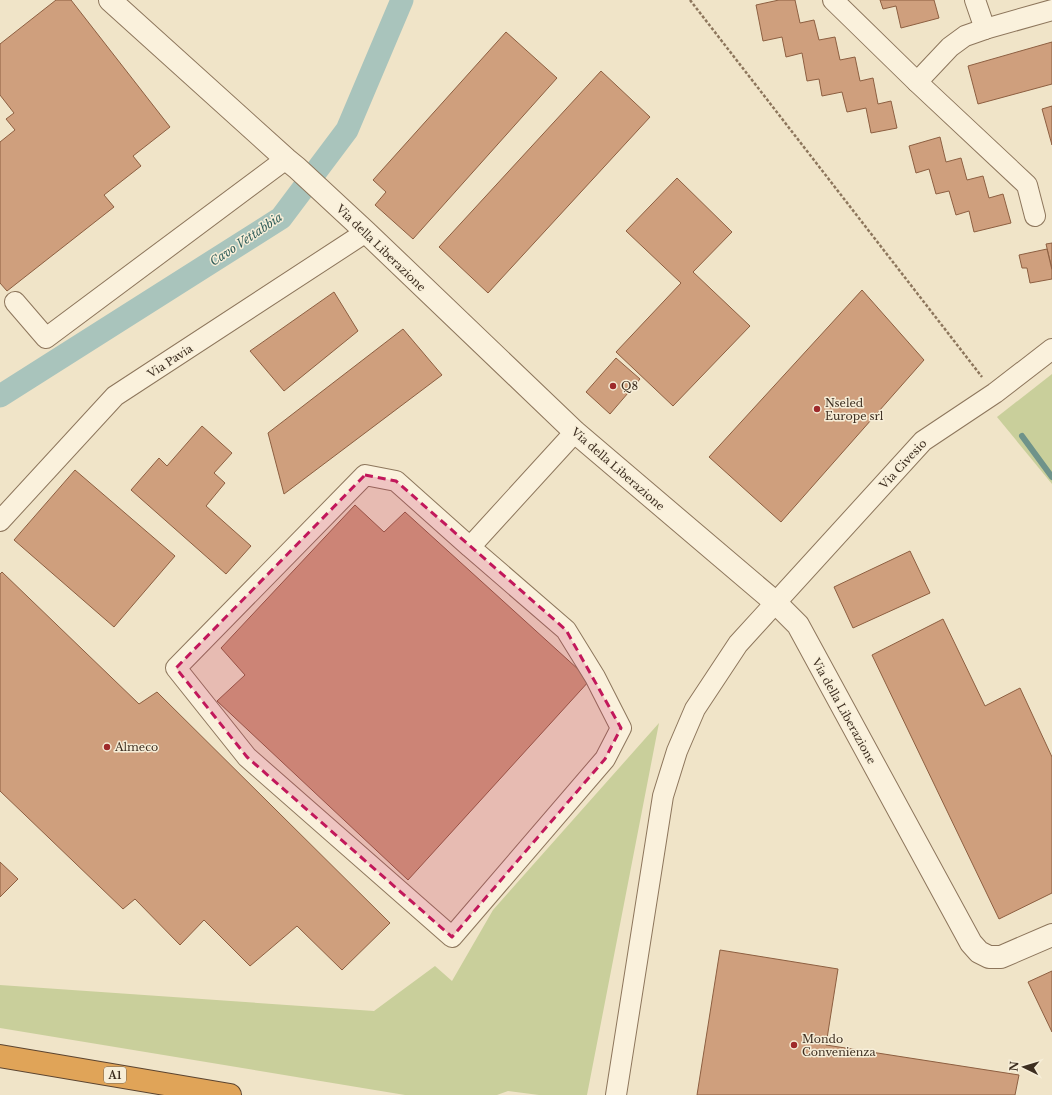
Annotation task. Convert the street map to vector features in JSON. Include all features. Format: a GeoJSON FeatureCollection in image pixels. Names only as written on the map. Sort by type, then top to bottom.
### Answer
{"type":"FeatureCollection","features":[{"type":"Feature","properties":{"kind":"highway","name":"A1"},"geometry":{"type":"LineString","coordinates":[[0,1056],[230,1095]]}},
{"type":"Feature","properties":{"kind":"street","name":"Via della Liberazione"},"geometry":{"type":"LineString","coordinates":[[110,0],[366,232],[575,432],[776,603],[798,625],[970,943],[979,952],[989,957],[1001,957],[1052,935]]}},
{"type":"Feature","properties":{"kind":"street"},"geometry":{"type":"LineString","coordinates":[[833,0],[917,82],[1028,185],[1035,216]]}},
{"type":"Feature","properties":{"kind":"street"},"geometry":{"type":"LineString","coordinates":[[975,0],[985,29]]}},
{"type":"Feature","properties":{"kind":"street"},"geometry":{"type":"LineString","coordinates":[[917,82],[950,47],[965,36],[1052,10]]}},
{"type":"Feature","properties":{"kind":"street"},"geometry":{"type":"LineString","coordinates":[[15,302],[46,338],[291,164]]}},
{"type":"Feature","properties":{"kind":"street","name":"Via Pavia"},"geometry":{"type":"LineString","coordinates":[[0,520],[116,396],[366,232]]}},
{"type":"Feature","properties":{"kind":"street","name":"Via Civesio"},"geometry":{"type":"LineString","coordinates":[[616,1093],[663,796],[677,751],[695,709],[738,644],[922,441],[995,393],[1052,349]]}},
{"type":"Feature","properties":{"kind":"street"},"geometry":{"type":"LineString","coordinates":[[470,547],[575,432]]}},
{"type":"Feature","properties":{"kind":"street"},"geometry":{"type":"LineString","coordinates":[[365,475],[396,482],[470,547],[566,630],[595,677],[621,728],[605,759],[452,937],[246,757],[176,668],[365,475]]}},
{"type":"Feature","properties":{"kind":"path"},"geometry":{"type":"LineString","coordinates":[[690,0],[995,393]]}},
{"type":"Feature","properties":{"kind":"highlighted area"},"geometry":{"type":"Polygon","coordinates":[[[365,475],[396,481],[566,630],[621,728],[605,759],[452,937],[247,757],[176,668],[365,475]]]}},
{"type":"Feature","properties":{"kind":"green space"},"geometry":{"type":"Polygon","coordinates":[[[1052,374],[1052,484],[997,417],[1052,374]]]}},
{"type":"Feature","properties":{"kind":"green space"},"geometry":{"type":"Polygon","coordinates":[[[659,723],[587,1095],[539,1095],[508,1091],[497,1095],[405,1095],[0,1028],[0,985],[374,1011],[435,966],[452,981],[493,910],[659,723]]]}},
{"type":"Feature","properties":{"kind":"building"},"geometry":{"type":"Polygon","coordinates":[[[56,0],[71,0],[170,127],[133,156],[141,166],[104,195],[114,207],[7,291],[0,283],[0,142],[15,130],[6,119],[14,113],[0,95],[0,44],[56,0]]]}},
{"type":"Feature","properties":{"kind":"building"},"geometry":{"type":"Polygon","coordinates":[[[779,0],[795,0],[800,23],[814,20],[819,40],[835,37],[840,60],[855,57],[860,81],[873,78],[878,104],[891,101],[897,128],[871,133],[866,108],[847,112],[842,92],[822,96],[819,79],[807,81],[802,53],[786,57],[782,37],[763,41],[756,5],[779,0]]]}},
{"type":"Feature","properties":{"kind":"building"},"geometry":{"type":"Polygon","coordinates":[[[880,0],[934,0],[939,18],[901,28],[896,6],[883,9],[880,0]]]}},
{"type":"Feature","properties":{"kind":"building"},"geometry":{"type":"Polygon","coordinates":[[[506,32],[557,78],[413,239],[375,205],[386,192],[373,180],[506,32]]]}},
{"type":"Feature","properties":{"kind":"building"},"geometry":{"type":"Polygon","coordinates":[[[1052,42],[1052,84],[978,104],[968,66],[1052,42]]]}},
{"type":"Feature","properties":{"kind":"building"},"geometry":{"type":"Polygon","coordinates":[[[601,71],[650,117],[488,293],[439,247],[601,71]]]}},
{"type":"Feature","properties":{"kind":"building"},"geometry":{"type":"Polygon","coordinates":[[[1052,106],[1052,145],[1042,109],[1052,106]]]}},
{"type":"Feature","properties":{"kind":"building"},"geometry":{"type":"Polygon","coordinates":[[[940,137],[946,162],[961,158],[967,180],[983,176],[989,198],[1003,194],[1011,223],[974,232],[969,211],[956,215],[949,191],[936,194],[929,169],[916,173],[909,146],[940,137]]]}},
{"type":"Feature","properties":{"kind":"building"},"geometry":{"type":"Polygon","coordinates":[[[677,178],[732,232],[693,272],[750,326],[673,406],[616,352],[681,283],[626,231],[677,178]]]}},
{"type":"Feature","properties":{"kind":"building"},"geometry":{"type":"Polygon","coordinates":[[[1052,243],[1052,269],[1046,244],[1052,243]]]}},
{"type":"Feature","properties":{"kind":"building"},"geometry":{"type":"Polygon","coordinates":[[[1047,249],[1052,270],[1052,279],[1030,283],[1027,268],[1022,268],[1019,255],[1047,249]]]}},
{"type":"Feature","properties":{"kind":"building","name":"Nseled Europe srl"},"geometry":{"type":"Polygon","coordinates":[[[862,290],[924,360],[781,522],[709,457],[862,290]]]}},
{"type":"Feature","properties":{"kind":"building"},"geometry":{"type":"Polygon","coordinates":[[[334,292],[358,331],[284,391],[250,351],[334,292]]]}},
{"type":"Feature","properties":{"kind":"building"},"geometry":{"type":"Polygon","coordinates":[[[403,329],[442,375],[284,494],[268,433],[403,329]]]}},
{"type":"Feature","properties":{"kind":"building","name":"Q8"},"geometry":{"type":"Polygon","coordinates":[[[616,358],[640,379],[610,414],[586,392],[616,358]]]}},
{"type":"Feature","properties":{"kind":"building"},"geometry":{"type":"Polygon","coordinates":[[[202,426],[232,453],[214,473],[225,483],[206,506],[251,546],[226,574],[131,490],[159,458],[167,466],[202,426]]]}},
{"type":"Feature","properties":{"kind":"building"},"geometry":{"type":"Polygon","coordinates":[[[75,470],[175,556],[114,627],[14,540],[75,470]]]}},
{"type":"Feature","properties":{"kind":"building"},"geometry":{"type":"Polygon","coordinates":[[[355,505],[384,532],[405,512],[590,680],[408,880],[217,701],[245,675],[221,648],[355,505]]]}},
{"type":"Feature","properties":{"kind":"building"},"geometry":{"type":"Polygon","coordinates":[[[910,551],[930,593],[853,628],[834,587],[910,551]]]}},
{"type":"Feature","properties":{"kind":"building","name":"Almeco"},"geometry":{"type":"Polygon","coordinates":[[[2,572],[139,704],[157,692],[390,923],[342,970],[297,926],[250,966],[204,920],[180,945],[135,899],[123,909],[0,791],[0,574],[2,572]]]}},
{"type":"Feature","properties":{"kind":"building"},"geometry":{"type":"Polygon","coordinates":[[[943,619],[985,706],[1020,688],[1052,757],[1052,893],[999,919],[872,655],[943,619]]]}},
{"type":"Feature","properties":{"kind":"building"},"geometry":{"type":"Polygon","coordinates":[[[0,862],[18,879],[0,897],[0,862]]]}},
{"type":"Feature","properties":{"kind":"building"},"geometry":{"type":"Polygon","coordinates":[[[720,950],[838,969],[826,1045],[1019,1075],[1015,1095],[697,1095],[720,950]]]}},
{"type":"Feature","properties":{"kind":"building"},"geometry":{"type":"Polygon","coordinates":[[[1052,971],[1052,1032],[1028,982],[1052,971]]]}},
{"type":"Feature","properties":{"kind":"waterway","name":"Cavo Vettabbia"},"geometry":{"type":"LineString","coordinates":[[0,396],[281,218],[347,130],[402,0]]}},
{"type":"Feature","properties":{"kind":"waterway"},"geometry":{"type":"LineString","coordinates":[[1022,436],[1052,477]]}},
{"type":"Feature","properties":{"kind":"place","name":"Q8"},"geometry":{"type":"Point","coordinates":[613,386]}},
{"type":"Feature","properties":{"kind":"place","name":"Nseled Europe srl"},"geometry":{"type":"Point","coordinates":[817,409]}},
{"type":"Feature","properties":{"kind":"place","name":"Almeco"},"geometry":{"type":"Point","coordinates":[107,747]}},
{"type":"Feature","properties":{"kind":"place","name":"Mondo Convenienza"},"geometry":{"type":"Point","coordinates":[794,1045]}}]}
